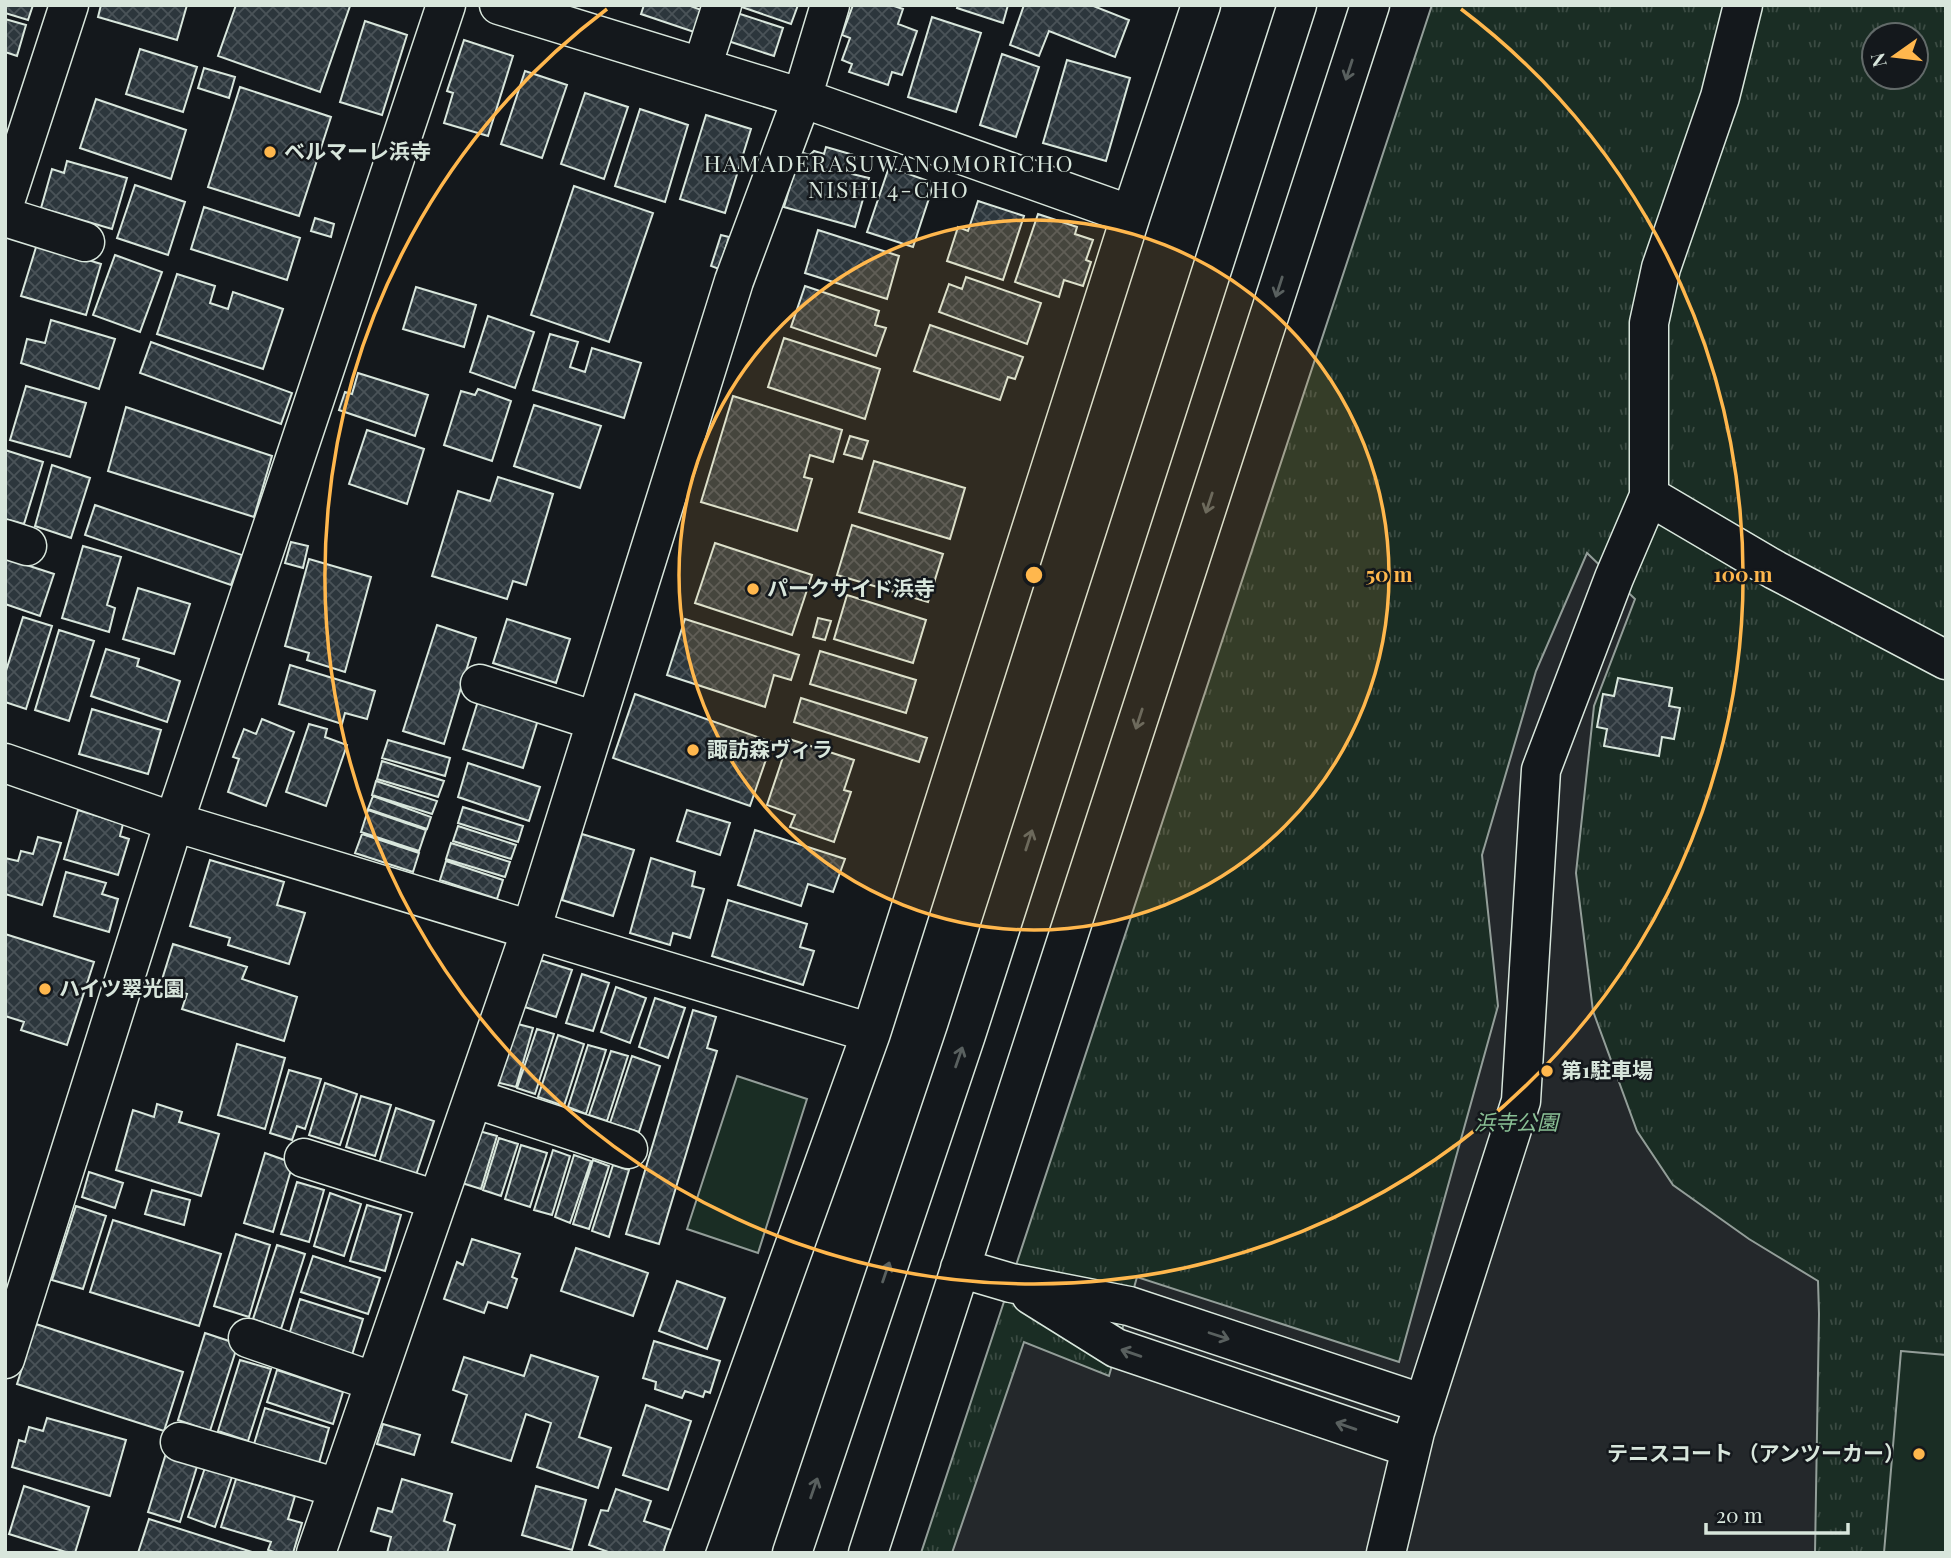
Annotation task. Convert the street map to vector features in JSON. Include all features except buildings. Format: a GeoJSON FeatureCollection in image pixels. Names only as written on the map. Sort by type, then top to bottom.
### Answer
{"type":"FeatureCollection","features":[{"type":"Feature","properties":{"kind":"street"},"geometry":{"type":"LineString","coordinates":[[5,202],[69,5]]}},
{"type":"Feature","properties":{"kind":"street"},"geometry":{"type":"LineString","coordinates":[[5,1359],[174,822],[446,5]]}},
{"type":"Feature","properties":{"kind":"street"},"geometry":{"type":"LineString","coordinates":[[499,5],[541,11],[702,67],[802,97],[1131,215]]}},
{"type":"Feature","properties":{"kind":"street"},"geometry":{"type":"LineString","coordinates":[[702,67],[722,5]]}},
{"type":"Feature","properties":{"kind":"street"},"geometry":{"type":"LineString","coordinates":[[316,1553],[531,930],[734,281],[802,97],[830,5]]}},
{"type":"Feature","properties":{"kind":"street"},"geometry":{"type":"LineString","coordinates":[[684,1553],[871,1033],[1131,215],[1201,5]]}},
{"type":"Feature","properties":{"kind":"street"},"geometry":{"type":"LineString","coordinates":[[792,1553],[966,1035],[1297,5]]}},
{"type":"Feature","properties":{"kind":"street"},"geometry":{"type":"LineString","coordinates":[[868,1553],[1370,5]]}},
{"type":"Feature","properties":{"kind":"street"},"geometry":{"type":"LineString","coordinates":[[1386,1553],[1424,1404],[1521,1101],[1541,770],[1614,578],[1649,496],[1649,323],[1661,268],[1720,97],[1743,5]]}},
{"type":"Feature","properties":{"kind":"street"},"geometry":{"type":"LineString","coordinates":[[5,217],[85,242]]}},
{"type":"Feature","properties":{"kind":"street"},"geometry":{"type":"LineString","coordinates":[[1649,496],[1775,570],[1946,660]]}},
{"type":"Feature","properties":{"kind":"street"},"geometry":{"type":"LineString","coordinates":[[480,684],[596,721]]}},
{"type":"Feature","properties":{"kind":"street"},"geometry":{"type":"LineString","coordinates":[[5,763],[174,822],[871,1033]]}},
{"type":"Feature","properties":{"kind":"street"},"geometry":{"type":"LineString","coordinates":[[473,1098],[628,1149]]}},
{"type":"Feature","properties":{"kind":"street"},"geometry":{"type":"LineString","coordinates":[[304,1158],[437,1200]]}},
{"type":"Feature","properties":{"kind":"street"},"geometry":{"type":"LineString","coordinates":[[960,1268],[1011,1283],[1129,1306],[1424,1404]]}},
{"type":"Feature","properties":{"kind":"street"},"geometry":{"type":"LineString","coordinates":[[1011,1283],[1116,1348],[1411,1448]]}},
{"type":"Feature","properties":{"kind":"street"},"geometry":{"type":"LineString","coordinates":[[248,1338],[375,1382]]}},
{"type":"Feature","properties":{"kind":"street"},"geometry":{"type":"LineString","coordinates":[[180,1442],[338,1488]]}},
{"type":"Feature","properties":{"kind":"green space","name":"浜寺公園"},"geometry":{"type":"Polygon","coordinates":[[[1432,5],[1946,5],[1946,1553],[921,1553],[1432,5]]]}},
{"type":"Feature","properties":{"kind":"green space"},"geometry":{"type":"Polygon","coordinates":[[[737,1076],[807,1099],[758,1253],[687,1229],[737,1076]]]}},
{"type":"Feature","properties":{"kind":"green space","name":"テニスコート （アンツーカー）"},"geometry":{"type":"Polygon","coordinates":[[[1901,1351],[1946,1355],[1946,1553],[1884,1553],[1901,1351]]]}},
{"type":"Feature","properties":{"kind":"shaded area","name":"第1駐車場"},"geometry":{"type":"Polygon","coordinates":[[[1587,553],[1635,599],[1594,706],[1576,873],[1593,1011],[1637,1131],[1673,1185],[1749,1239],[1818,1281],[1815,1553],[952,1553],[1024,1342],[1109,1376],[1137,1277],[1399,1362],[1498,1006],[1482,855],[1536,671],[1587,553]]]}},
{"type":"Feature","properties":{"kind":"place","name":"ベルマーレ浜寺"},"geometry":{"type":"Point","coordinates":[270,152]}},
{"type":"Feature","properties":{"kind":"place","name":"パークサイド浜寺"},"geometry":{"type":"Point","coordinates":[753,589]}},
{"type":"Feature","properties":{"kind":"place","name":"諏訪森ヴィラ"},"geometry":{"type":"Point","coordinates":[693,750]}},
{"type":"Feature","properties":{"kind":"place","name":"ハイツ翠光園"},"geometry":{"type":"Point","coordinates":[45,989]}},
{"type":"Feature","properties":{"kind":"place","name":"第1駐車場"},"geometry":{"type":"Point","coordinates":[1547,1071]}},
{"type":"Feature","properties":{"kind":"place","name":"テニスコート （アンツーカー）"},"geometry":{"type":"Point","coordinates":[1919,1454]}},
{"type":"Feature","properties":{"kind":"district","name":"HAMADERASUWANOMORICHO NISHI 4-CHO"},"geometry":{"type":"Point","coordinates":[889,177]}}]}
